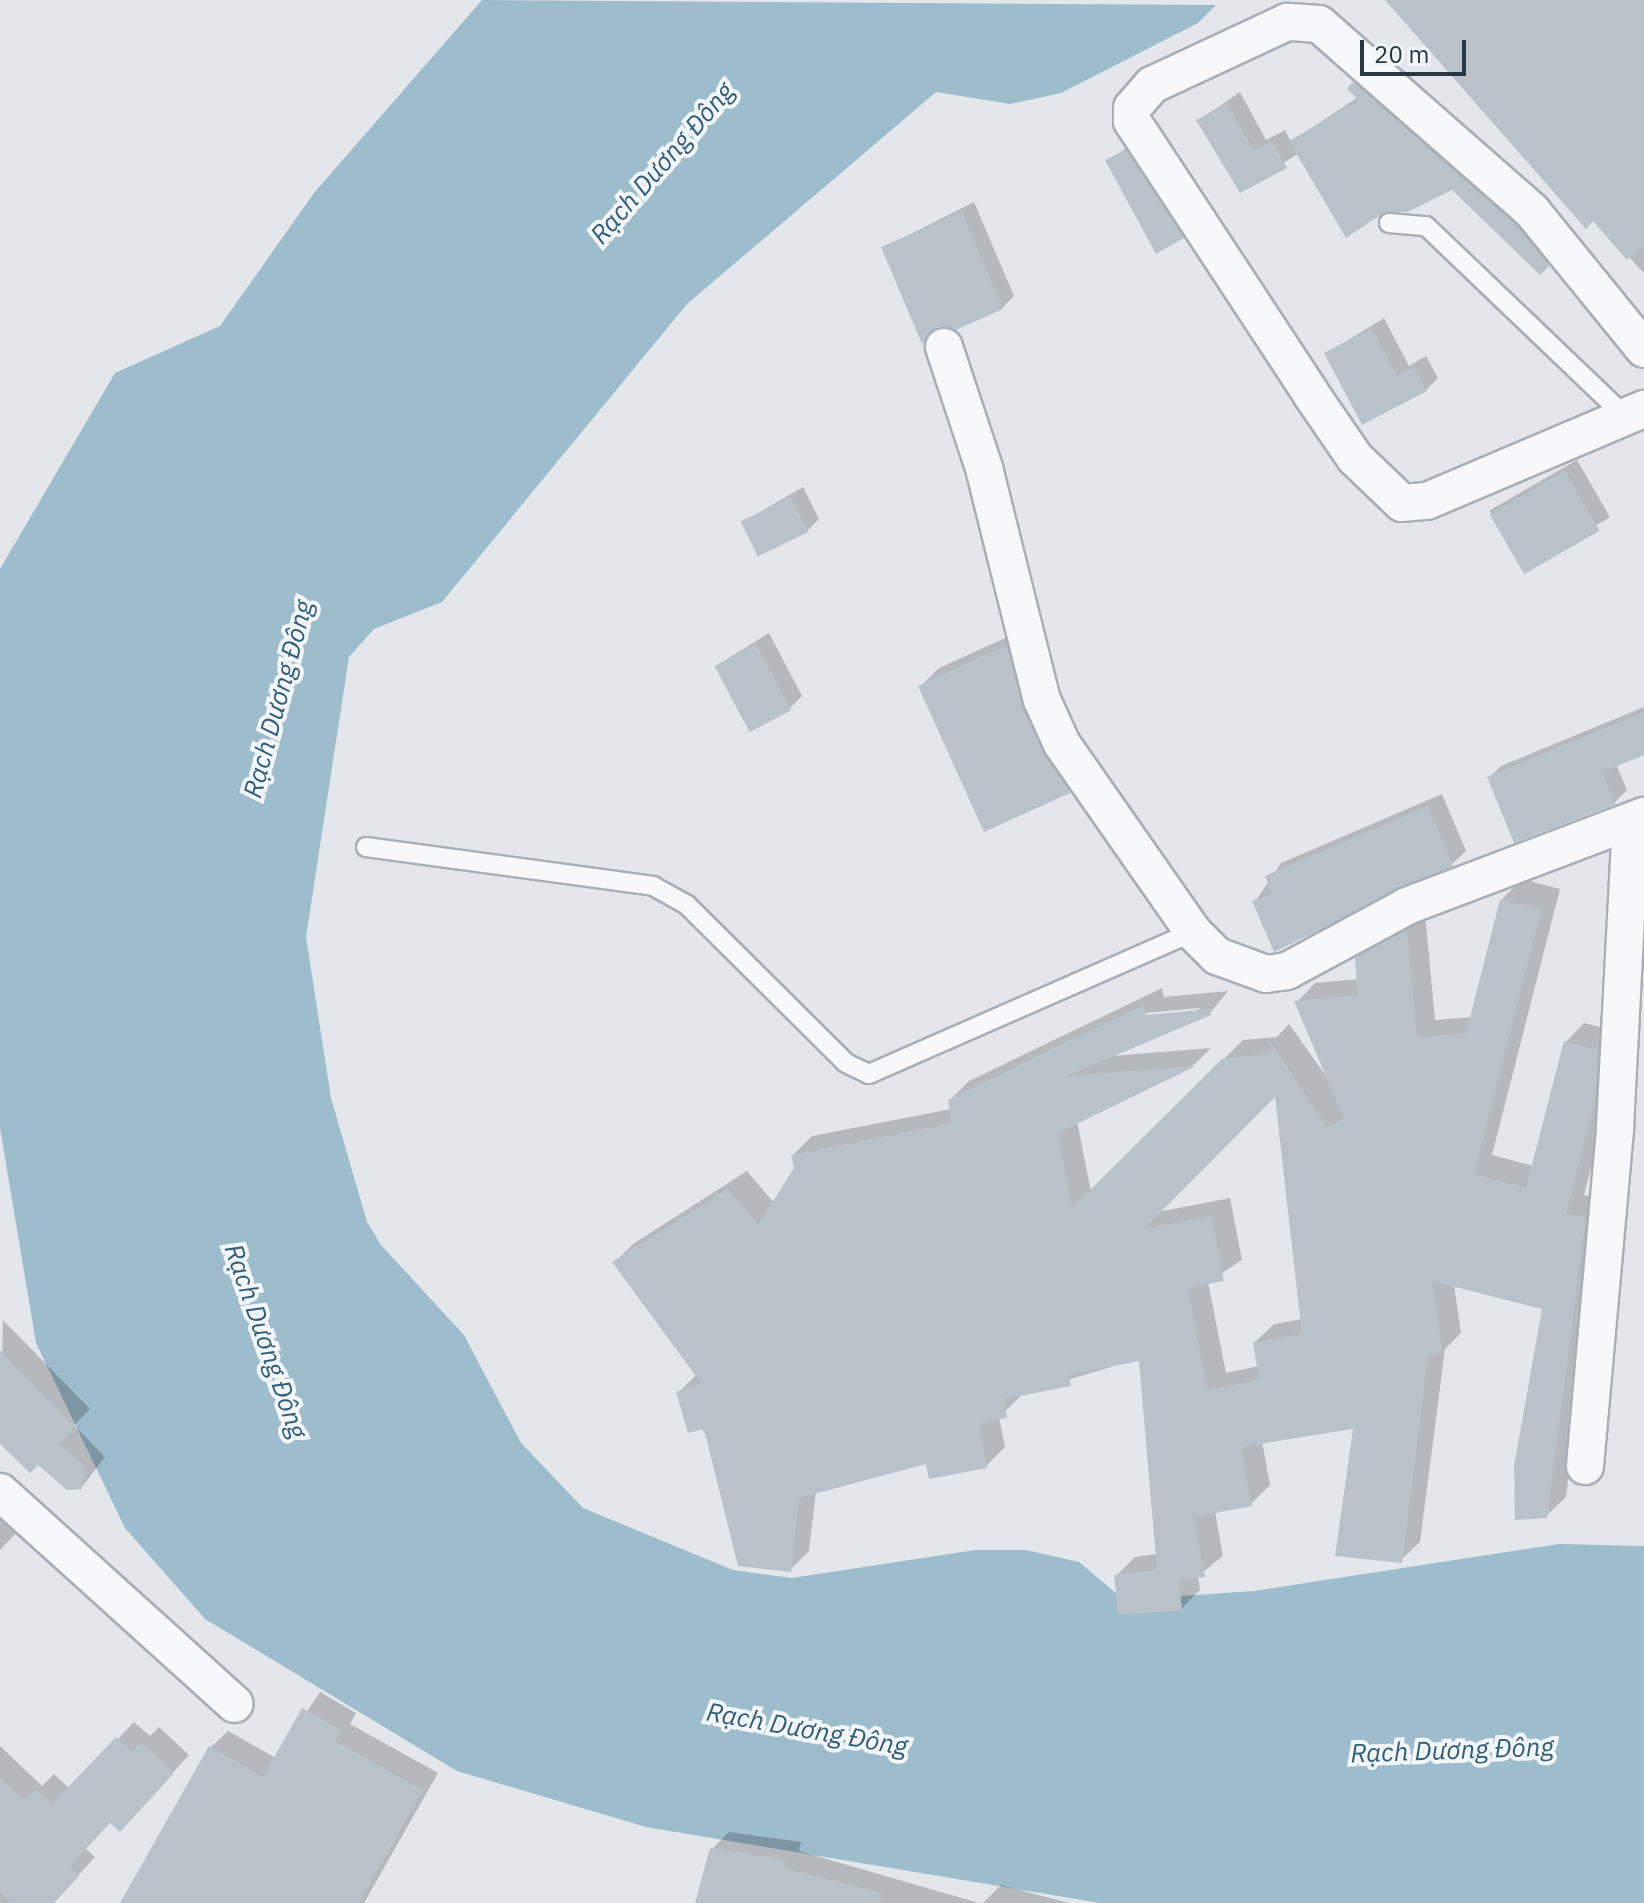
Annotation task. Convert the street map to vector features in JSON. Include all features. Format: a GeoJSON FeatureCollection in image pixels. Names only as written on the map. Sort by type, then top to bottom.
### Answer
{"type":"FeatureCollection","features":[{"type":"Feature","properties":{"kind":"street"},"geometry":{"type":"LineString","coordinates":[[1635,413],[1427,501],[1402,503],[1355,458],[1142,137],[1132,108],[1152,85],[1287,22],[1319,24],[1532,211],[1644,349]]}},
{"type":"Feature","properties":{"kind":"street"},"geometry":{"type":"LineString","coordinates":[[944,347],[984,468],[1042,700],[1062,744],[1193,932],[1217,956],[1247,969],[1287,971],[1407,906],[1637,819],[1615,1127],[1585,1466]]}},
{"type":"Feature","properties":{"kind":"street"},"geometry":{"type":"LineString","coordinates":[[0,1492],[235,1704]]}},
{"type":"Feature","properties":{"kind":"lane"},"geometry":{"type":"LineString","coordinates":[[1389,223],[1426,226],[1635,413]]}},
{"type":"Feature","properties":{"kind":"lane"},"geometry":{"type":"LineString","coordinates":[[366,847],[653,886],[687,905],[846,1063],[869,1074],[1193,932]]}},
{"type":"Feature","properties":{"kind":"water","name":"Rạch Dương Đông"},"geometry":{"type":"Polygon","coordinates":[[[482,0],[1216,5],[1198,23],[1061,93],[1010,104],[936,92],[687,304],[442,602],[374,629],[349,657],[306,937],[331,1098],[367,1222],[381,1245],[464,1335],[521,1443],[583,1508],[733,1570],[792,1578],[975,1550],[1026,1550],[1079,1562],[1124,1600],[1254,1591],[1559,1544],[1644,1546],[1644,1903],[1100,1903],[646,1827],[457,1771],[205,1619],[125,1528],[36,1343],[0,1128],[0,569],[115,373],[220,326],[314,193],[482,0]]]}},
{"type":"Feature","properties":{"kind":"building"},"geometry":{"type":"Polygon","coordinates":[[[1385,0],[1644,0],[1644,246],[1627,260],[1593,221],[1586,229],[1385,0]]]}},
{"type":"Feature","properties":{"kind":"building"},"geometry":{"type":"Polygon","coordinates":[[[1353,82],[1517,226],[1549,266],[1540,275],[1452,190],[1407,212],[1385,212],[1346,238],[1289,141],[1359,100],[1347,89],[1353,82]]]}},
{"type":"Feature","properties":{"kind":"building"},"geometry":{"type":"Polygon","coordinates":[[[1227,103],[1254,151],[1272,141],[1287,168],[1240,193],[1196,120],[1227,103]]]}},
{"type":"Feature","properties":{"kind":"building"},"geometry":{"type":"Polygon","coordinates":[[[1126,150],[1184,238],[1156,254],[1105,160],[1126,150]]]}},
{"type":"Feature","properties":{"kind":"building"},"geometry":{"type":"Polygon","coordinates":[[[962,212],[1003,309],[956,330],[937,327],[922,344],[881,247],[962,212]]]}},
{"type":"Feature","properties":{"kind":"building"},"geometry":{"type":"Polygon","coordinates":[[[1372,328],[1397,376],[1415,366],[1427,391],[1362,425],[1324,353],[1372,328]]]}},
{"type":"Feature","properties":{"kind":"building"},"geometry":{"type":"Polygon","coordinates":[[[1565,471],[1600,531],[1524,574],[1490,514],[1565,471]]]}},
{"type":"Feature","properties":{"kind":"building"},"geometry":{"type":"Polygon","coordinates":[[[791,497],[808,532],[758,557],[741,522],[791,497]]]}},
{"type":"Feature","properties":{"kind":"building"},"geometry":{"type":"Polygon","coordinates":[[[756,644],[791,710],[750,732],[715,666],[756,644]]]}},
{"type":"Feature","properties":{"kind":"building"},"geometry":{"type":"Polygon","coordinates":[[[1007,645],[1023,709],[1070,793],[984,832],[918,686],[1007,645]]]}},
{"type":"Feature","properties":{"kind":"building"},"geometry":{"type":"Polygon","coordinates":[[[1644,712],[1644,755],[1602,772],[1616,804],[1514,843],[1487,777],[1644,712]]]}},
{"type":"Feature","properties":{"kind":"building"},"geometry":{"type":"Polygon","coordinates":[[[1428,806],[1453,866],[1274,952],[1252,901],[1272,894],[1265,876],[1428,806]]]}},
{"type":"Feature","properties":{"kind":"building"},"geometry":{"type":"Polygon","coordinates":[[[1500,900],[1542,908],[1474,1174],[1526,1188],[1564,1041],[1598,1050],[1595,1100],[1566,1214],[1586,1217],[1547,1518],[1515,1520],[1514,1466],[1542,1309],[1432,1281],[1443,1353],[1428,1356],[1402,1563],[1335,1556],[1353,1429],[1241,1447],[1252,1506],[1194,1517],[1205,1577],[1179,1580],[1182,1611],[1118,1614],[1114,1575],[1157,1570],[1139,1361],[1069,1375],[1071,1386],[1004,1399],[1007,1418],[979,1424],[987,1468],[929,1479],[926,1464],[799,1498],[791,1572],[738,1566],[704,1429],[688,1433],[676,1392],[701,1383],[612,1262],[728,1189],[758,1225],[794,1168],[791,1155],[951,1123],[948,1100],[1143,1005],[1146,1015],[1210,1009],[1211,1015],[1067,1076],[1196,1066],[1058,1133],[1072,1208],[1222,1059],[1271,1053],[1270,1041],[1327,1128],[1344,1119],[1294,1001],[1358,995],[1355,958],[1407,930],[1417,1038],[1466,1033],[1500,900]],[[1275,1097],[1144,1229],[1212,1216],[1224,1281],[1188,1288],[1207,1390],[1259,1380],[1253,1342],[1302,1334],[1275,1097]]]}},
{"type":"Feature","properties":{"kind":"building"},"geometry":{"type":"Polygon","coordinates":[[[0,1350],[75,1427],[59,1443],[86,1467],[82,1489],[67,1490],[38,1465],[30,1473],[0,1444],[0,1350]]]}},
{"type":"Feature","properties":{"kind":"building"},"geometry":{"type":"Polygon","coordinates":[[[302,1708],[341,1730],[335,1741],[423,1790],[359,1903],[120,1903],[209,1746],[263,1777],[302,1708]]]}},
{"type":"Feature","properties":{"kind":"building"},"geometry":{"type":"Polygon","coordinates":[[[116,1737],[132,1752],[141,1742],[174,1773],[120,1832],[110,1823],[70,1866],[80,1875],[54,1903],[12,1903],[0,1892],[0,1778],[24,1801],[36,1789],[52,1804],[116,1737]]]}},
{"type":"Feature","properties":{"kind":"building"},"geometry":{"type":"Polygon","coordinates":[[[710,1848],[786,1859],[783,1868],[882,1893],[881,1903],[695,1903],[710,1848]]]}}]}
